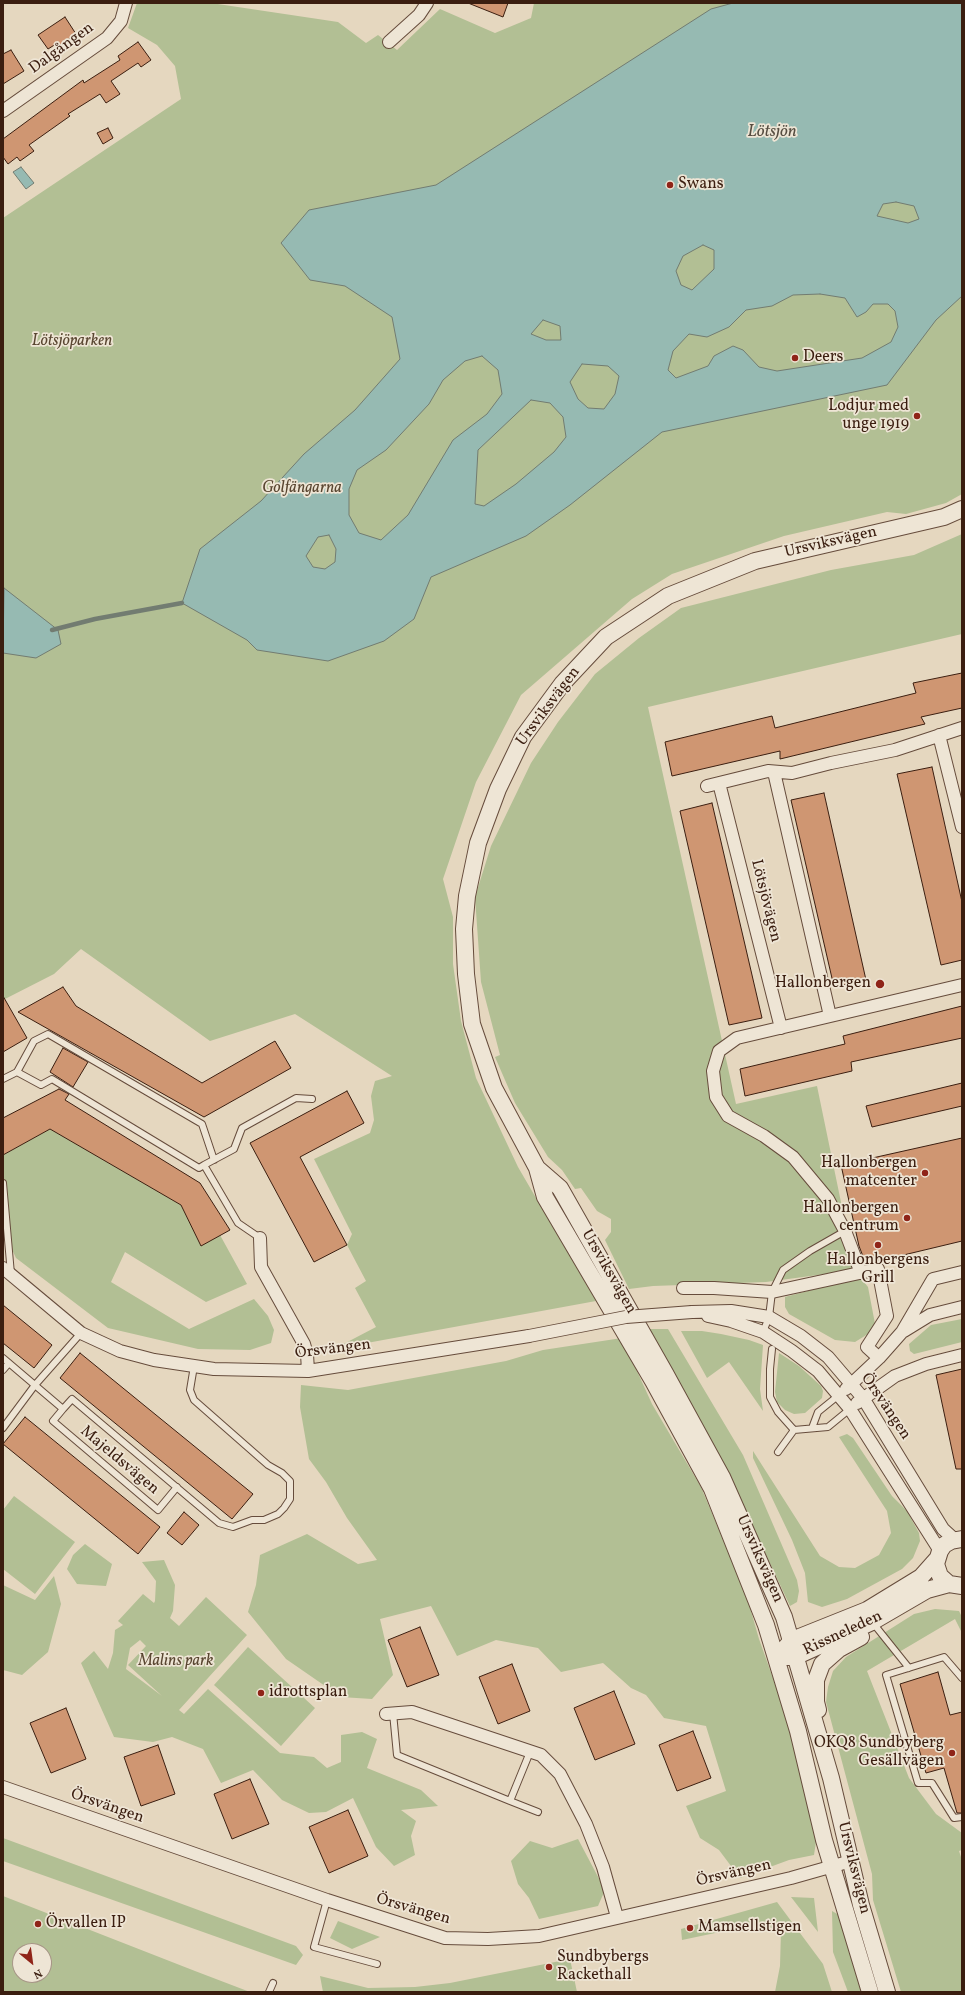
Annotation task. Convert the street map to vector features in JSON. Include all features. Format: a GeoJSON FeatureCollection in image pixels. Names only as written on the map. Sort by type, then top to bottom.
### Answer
{"type":"FeatureCollection","features":[{"type":"Feature","properties":{"kind":"street","name":"Dalgången"},"geometry":{"type":"LineString","coordinates":[[3,111],[107,38],[121,21],[126,3]]}},
{"type":"Feature","properties":{"kind":"street"},"geometry":{"type":"LineString","coordinates":[[389,42],[419,15],[428,3]]}},
{"type":"Feature","properties":{"kind":"street","name":"Ursviksvägen"},"geometry":{"type":"LineString","coordinates":[[870,1992],[832,1867],[798,1731],[777,1657],[766,1625],[712,1488],[653,1381],[545,1197],[536,1168],[494,1088],[472,1024],[466,974],[464,929],[467,896],[478,843],[498,789],[523,737],[562,684],[606,637],[668,596],[755,561],[944,517],[962,509]]}},
{"type":"Feature","properties":{"kind":"street","name":"Lötsjövägen"},"geometry":{"type":"LineString","coordinates":[[781,1028],[713,784],[768,771],[792,773],[831,763],[895,750],[962,728]]}},
{"type":"Feature","properties":{"kind":"street"},"geometry":{"type":"LineString","coordinates":[[938,735],[962,827]]}},
{"type":"Feature","properties":{"kind":"street"},"geometry":{"type":"LineString","coordinates":[[774,772],[830,1016]]}},
{"type":"Feature","properties":{"kind":"street"},"geometry":{"type":"LineString","coordinates":[[861,1273],[845,1231],[828,1199],[793,1157],[764,1136],[728,1116],[716,1097],[713,1071],[719,1051],[737,1038],[962,985]]}},
{"type":"Feature","properties":{"kind":"street","name":"Ursviksvägen"},"geometry":{"type":"LineString","coordinates":[[536,1168],[560,1188],[719,1470],[784,1617],[797,1656],[803,1683],[831,1778],[862,1905],[887,1992]]}},
{"type":"Feature","properties":{"kind":"street"},"geometry":{"type":"LineString","coordinates":[[260,1238],[261,1268],[304,1344],[307,1354],[308,1371]]}},
{"type":"Feature","properties":{"kind":"street"},"geometry":{"type":"LineString","coordinates":[[683,1288],[714,1288],[772,1292],[878,1269],[887,1316],[867,1347],[879,1358]]}},
{"type":"Feature","properties":{"kind":"street","name":"Örsvängen"},"geometry":{"type":"LineString","coordinates":[[7,1271],[81,1333],[120,1350],[154,1360],[214,1369],[308,1371],[529,1336],[626,1317],[730,1311],[769,1317],[801,1336],[828,1357],[852,1384],[863,1398],[943,1529],[958,1540]]}},
{"type":"Feature","properties":{"kind":"street"},"geometry":{"type":"LineString","coordinates":[[839,1395],[879,1358],[902,1332],[933,1279],[962,1272]]}},
{"type":"Feature","properties":{"kind":"street"},"geometry":{"type":"LineString","coordinates":[[902,1332],[930,1315],[962,1307]]}},
{"type":"Feature","properties":{"kind":"street","name":"Örsvängen"},"geometry":{"type":"LineString","coordinates":[[692,1312],[731,1321],[763,1332],[813,1367],[850,1409],[938,1555]]}},
{"type":"Feature","properties":{"kind":"street"},"geometry":{"type":"LineString","coordinates":[[850,1409],[895,1376],[926,1364],[962,1355]]}},
{"type":"Feature","properties":{"kind":"street","name":"Rissneleden"},"geometry":{"type":"LineString","coordinates":[[777,1657],[792,1640],[867,1610],[921,1577],[944,1545],[958,1540]]}},
{"type":"Feature","properties":{"kind":"street"},"geometry":{"type":"LineString","coordinates":[[938,1555],[938,1572],[958,1587]]}},
{"type":"Feature","properties":{"kind":"street","name":"Rissneleden"},"geometry":{"type":"LineString","coordinates":[[777,1657],[797,1656],[872,1622],[927,1590],[958,1587]]}},
{"type":"Feature","properties":{"kind":"street"},"geometry":{"type":"LineString","coordinates":[[831,1778],[831,1756],[816,1702],[816,1680],[822,1664],[839,1649],[861,1637],[872,1622]]}},
{"type":"Feature","properties":{"kind":"street"},"geometry":{"type":"LineString","coordinates":[[390,1714],[412,1712],[541,1755],[560,1774],[586,1824],[603,1867],[617,1917]]}},
{"type":"Feature","properties":{"kind":"street","name":"Örsvängen"},"geometry":{"type":"LineString","coordinates":[[3,1787],[326,1900],[445,1938],[488,1939],[538,1936],[791,1878],[851,1861]]}},
{"type":"Feature","properties":{"kind":"lane"},"geometry":{"type":"LineString","coordinates":[[3,1079],[17,1072],[34,1041],[48,1034],[202,1124],[214,1160]]}},
{"type":"Feature","properties":{"kind":"lane"},"geometry":{"type":"LineString","coordinates":[[17,1072],[41,1085],[52,1079],[199,1168],[234,1149],[242,1128],[296,1098],[312,1099]]}},
{"type":"Feature","properties":{"kind":"lane"},"geometry":{"type":"LineString","coordinates":[[204,1165],[238,1223],[260,1238]]}},
{"type":"Feature","properties":{"kind":"lane"},"geometry":{"type":"LineString","coordinates":[[3,1183],[7,1271]]}},
{"type":"Feature","properties":{"kind":"lane"},"geometry":{"type":"LineString","coordinates":[[763,1332],[769,1317],[772,1292],[783,1270],[810,1251],[845,1231]]}},
{"type":"Feature","properties":{"kind":"lane"},"geometry":{"type":"LineString","coordinates":[[3,1428],[36,1385],[81,1333]]}},
{"type":"Feature","properties":{"kind":"lane"},"geometry":{"type":"LineString","coordinates":[[772,1349],[770,1397],[778,1412],[794,1430]]}},
{"type":"Feature","properties":{"kind":"lane"},"geometry":{"type":"LineString","coordinates":[[3,1358],[36,1385],[63,1410]]}},
{"type":"Feature","properties":{"kind":"lane"},"geometry":{"type":"LineString","coordinates":[[3,1370],[9,1363]]}},
{"type":"Feature","properties":{"kind":"lane","name":"Majeldsvägen"},"geometry":{"type":"LineString","coordinates":[[177,1487],[158,1510],[53,1421],[72,1399],[220,1523],[233,1527],[252,1520],[264,1520],[284,1508],[290,1499],[290,1481],[282,1473],[268,1465],[194,1400],[190,1390],[194,1366]]}},
{"type":"Feature","properties":{"kind":"lane"},"geometry":{"type":"LineString","coordinates":[[812,1428],[818,1412],[839,1395]]}},
{"type":"Feature","properties":{"kind":"lane"},"geometry":{"type":"LineString","coordinates":[[778,1452],[794,1430],[828,1427],[850,1409]]}},
{"type":"Feature","properties":{"kind":"lane"},"geometry":{"type":"LineString","coordinates":[[872,1622],[909,1668]]}},
{"type":"Feature","properties":{"kind":"lane"},"geometry":{"type":"LineString","coordinates":[[962,1678],[944,1657],[886,1675],[918,1783],[932,1783],[954,1818],[962,1817]]}},
{"type":"Feature","properties":{"kind":"lane"},"geometry":{"type":"LineString","coordinates":[[390,1714],[397,1755],[538,1812]]}},
{"type":"Feature","properties":{"kind":"lane"},"geometry":{"type":"LineString","coordinates":[[510,1801],[530,1752]]}},
{"type":"Feature","properties":{"kind":"lane"},"geometry":{"type":"LineString","coordinates":[[326,1900],[314,1946],[377,1964]]}},
{"type":"Feature","properties":{"kind":"lane"},"geometry":{"type":"LineString","coordinates":[[269,1992],[273,1983]]}},
{"type":"Feature","properties":{"kind":"green space","name":"Golfängarna"},"geometry":{"type":"Polygon","coordinates":[[[137,3],[211,3],[338,22],[366,43],[378,35],[397,50],[440,9],[495,33],[531,18],[534,3],[962,3],[962,494],[946,503],[906,514],[887,512],[784,536],[672,574],[632,599],[521,695],[476,782],[443,879],[453,917],[453,964],[461,1021],[476,1078],[518,1167],[596,1301],[334,1349],[376,1327],[355,1288],[366,1281],[347,1245],[352,1234],[314,1159],[370,1133],[374,1120],[371,1096],[375,1081],[392,1076],[295,1014],[210,1041],[81,949],[54,974],[3,1000],[3,218],[181,99],[175,66],[157,45],[128,28],[137,3]]]}},
{"type":"Feature","properties":{"kind":"green space"},"geometry":{"type":"Polygon","coordinates":[[[962,534],[962,634],[648,707],[736,1104],[817,1086],[855,1270],[766,1282],[653,1286],[629,1289],[605,1240],[611,1232],[611,1219],[597,1211],[581,1188],[575,1189],[562,1170],[548,1157],[515,1103],[495,1057],[500,1055],[481,982],[475,897],[491,846],[531,763],[558,722],[595,674],[639,638],[681,608],[831,570],[914,555],[962,534]]]}},
{"type":"Feature","properties":{"kind":"green space"},"geometry":{"type":"Polygon","coordinates":[[[50,1129],[181,1205],[201,1246],[220,1235],[247,1284],[206,1302],[125,1252],[111,1282],[189,1329],[254,1299],[268,1316],[274,1330],[271,1343],[250,1350],[198,1349],[108,1328],[16,1258],[3,1230],[3,1155],[50,1129]]]}},
{"type":"Feature","properties":{"kind":"green space"},"geometry":{"type":"Polygon","coordinates":[[[860,1277],[868,1287],[876,1329],[855,1342],[835,1340],[789,1314],[785,1307],[785,1297],[860,1277]]]}},
{"type":"Feature","properties":{"kind":"green space"},"geometry":{"type":"Polygon","coordinates":[[[962,1319],[962,1342],[914,1354],[910,1351],[909,1344],[931,1325],[962,1319]]]}},
{"type":"Feature","properties":{"kind":"green space"},"geometry":{"type":"Polygon","coordinates":[[[645,1329],[668,1329],[743,1455],[797,1580],[799,1591],[797,1602],[790,1606],[731,1480],[645,1329]]]}},
{"type":"Feature","properties":{"kind":"green space"},"geometry":{"type":"Polygon","coordinates":[[[681,1331],[702,1331],[721,1334],[749,1340],[763,1345],[760,1389],[763,1411],[729,1362],[707,1378],[681,1331]]]}},
{"type":"Feature","properties":{"kind":"green space"},"geometry":{"type":"Polygon","coordinates":[[[622,1338],[652,1404],[701,1487],[747,1597],[759,1639],[789,1723],[817,1835],[814,1855],[789,1860],[740,1878],[719,1850],[700,1838],[686,1806],[726,1791],[706,1726],[664,1718],[646,1695],[631,1688],[603,1663],[561,1672],[538,1648],[496,1640],[457,1656],[431,1606],[380,1619],[393,1675],[372,1699],[341,1697],[286,1659],[248,1612],[256,1585],[260,1555],[307,1534],[358,1564],[377,1560],[347,1518],[326,1482],[309,1459],[300,1407],[301,1385],[348,1390],[506,1361],[543,1350],[622,1338]]]}},
{"type":"Feature","properties":{"kind":"green space"},"geometry":{"type":"Polygon","coordinates":[[[779,1353],[799,1366],[821,1386],[823,1391],[822,1398],[805,1413],[794,1414],[785,1410],[777,1402],[775,1392],[779,1353]]]}},
{"type":"Feature","properties":{"kind":"green space"},"geometry":{"type":"Polygon","coordinates":[[[847,1434],[853,1438],[892,1496],[907,1511],[919,1533],[920,1541],[913,1558],[902,1569],[847,1599],[822,1607],[808,1602],[805,1573],[792,1540],[753,1458],[753,1451],[820,1556],[839,1567],[855,1568],[879,1555],[891,1533],[887,1511],[839,1437],[847,1434]]]}},
{"type":"Feature","properties":{"kind":"green space"},"geometry":{"type":"Polygon","coordinates":[[[14,1496],[75,1542],[35,1594],[3,1569],[3,1510],[14,1496]]]}},
{"type":"Feature","properties":{"kind":"green space"},"geometry":{"type":"Polygon","coordinates":[[[85,1544],[112,1564],[106,1586],[77,1584],[67,1569],[73,1555],[85,1544]]]}},
{"type":"Feature","properties":{"kind":"green space","name":"Malins park"},"geometry":{"type":"Polygon","coordinates":[[[164,1560],[175,1585],[173,1611],[170,1618],[179,1626],[206,1597],[247,1635],[179,1710],[184,1714],[208,1689],[280,1753],[314,1757],[327,1768],[341,1762],[341,1735],[362,1732],[377,1739],[367,1768],[421,1790],[438,1806],[401,1810],[416,1821],[411,1836],[415,1855],[394,1866],[376,1847],[353,1798],[326,1812],[309,1813],[282,1800],[253,1770],[221,1783],[203,1749],[172,1737],[153,1742],[114,1737],[81,1663],[94,1651],[108,1669],[113,1653],[115,1630],[123,1625],[118,1621],[143,1594],[154,1603],[156,1581],[142,1562],[164,1560]],[[140,1640],[130,1648],[126,1669],[162,1696],[128,1665],[146,1646],[140,1640]]]}},
{"type":"Feature","properties":{"kind":"green space"},"geometry":{"type":"Polygon","coordinates":[[[54,1576],[61,1604],[48,1652],[22,1675],[3,1670],[3,1585],[35,1600],[54,1576]]]}},
{"type":"Feature","properties":{"kind":"green space"},"geometry":{"type":"Polygon","coordinates":[[[935,1609],[959,1611],[962,1617],[962,1633],[955,1619],[867,1671],[909,1778],[936,1814],[962,1833],[962,1850],[959,1851],[962,1860],[962,1992],[901,1992],[873,1900],[872,1874],[826,1702],[828,1687],[833,1671],[846,1657],[914,1614],[935,1609]]]}},
{"type":"Feature","properties":{"kind":"green space","name":"idrottsplan"},"geometry":{"type":"Polygon","coordinates":[[[248,1647],[315,1708],[281,1746],[214,1685],[248,1647]]]}},
{"type":"Feature","properties":{"kind":"green space"},"geometry":{"type":"Polygon","coordinates":[[[3,1838],[296,1946],[303,1955],[296,1965],[3,1861],[3,1838]]]}},
{"type":"Feature","properties":{"kind":"green space"},"geometry":{"type":"Polygon","coordinates":[[[578,1839],[605,1890],[598,1906],[539,1919],[529,1898],[518,1884],[511,1861],[530,1841],[552,1848],[578,1839]]]}},
{"type":"Feature","properties":{"kind":"green space","name":"Örvallen IP"},"geometry":{"type":"Polygon","coordinates":[[[3,1896],[195,1971],[250,1992],[3,1992],[3,1896]]]}},
{"type":"Feature","properties":{"kind":"green space"},"geometry":{"type":"Polygon","coordinates":[[[791,1897],[814,1898],[818,1932],[791,1897]]]}},
{"type":"Feature","properties":{"kind":"green space"},"geometry":{"type":"Polygon","coordinates":[[[777,1902],[823,1964],[832,1992],[775,1992],[780,1966],[781,1931],[753,1925],[682,1940],[681,1929],[777,1902]]]}},
{"type":"Feature","properties":{"kind":"green space"},"geometry":{"type":"Polygon","coordinates":[[[832,1911],[839,1915],[865,1992],[848,1992],[833,1952],[832,1911]]]}},
{"type":"Feature","properties":{"kind":"green space"},"geometry":{"type":"Polygon","coordinates":[[[338,1921],[380,1937],[352,1949],[330,1938],[338,1921]]]}},
{"type":"Feature","properties":{"kind":"green space","name":"Sundbybergs Rackethall"},"geometry":{"type":"Polygon","coordinates":[[[570,1959],[577,1992],[323,1992],[320,1976],[368,1988],[415,1987],[450,1983],[570,1959]]]}},
{"type":"Feature","properties":{"kind":"water","name":"Lötsjön"},"geometry":{"type":"Polygon","coordinates":[[[733,3],[962,3],[962,296],[936,320],[887,385],[662,432],[570,505],[526,536],[431,577],[414,619],[384,641],[328,661],[257,650],[247,640],[182,603],[200,549],[261,501],[304,454],[355,410],[400,359],[392,317],[345,286],[310,280],[281,243],[309,210],[436,185],[711,9],[733,3]],[[896,202],[883,204],[877,216],[908,223],[919,219],[914,206],[896,202]],[[703,245],[683,256],[676,271],[681,285],[692,290],[714,269],[714,250],[703,245]],[[820,294],[793,295],[772,306],[746,310],[729,327],[707,337],[689,334],[673,351],[668,370],[676,378],[708,366],[714,356],[733,346],[743,350],[759,367],[777,371],[862,358],[891,342],[898,327],[895,311],[888,304],[873,304],[866,312],[857,317],[845,298],[820,294]],[[543,320],[531,334],[546,340],[561,340],[560,326],[543,320]],[[482,356],[465,361],[443,380],[429,404],[386,450],[357,470],[349,489],[349,515],[359,533],[381,540],[408,515],[453,440],[487,414],[502,394],[498,370],[482,356]],[[582,364],[570,382],[578,399],[588,408],[604,409],[615,394],[619,376],[608,366],[582,364]],[[531,400],[478,450],[475,504],[484,506],[516,484],[554,452],[566,437],[563,417],[550,403],[531,400]],[[329,535],[318,537],[306,556],[313,567],[325,569],[335,562],[336,549],[329,535]]]}},
{"type":"Feature","properties":{"kind":"water"},"geometry":{"type":"Polygon","coordinates":[[[21,167],[34,183],[26,189],[13,172],[21,167]]]}},
{"type":"Feature","properties":{"kind":"water"},"geometry":{"type":"Polygon","coordinates":[[[4,588],[58,630],[61,644],[36,658],[3,653],[4,588]]]}},
{"type":"Feature","properties":{"kind":"building"},"geometry":{"type":"Polygon","coordinates":[[[468,3],[508,3],[503,17],[468,3]]]}},
{"type":"Feature","properties":{"kind":"building"},"geometry":{"type":"Polygon","coordinates":[[[65,17],[76,34],[58,47],[56,44],[48,49],[38,35],[65,17]]]}},
{"type":"Feature","properties":{"kind":"building"},"geometry":{"type":"Polygon","coordinates":[[[138,42],[151,60],[141,67],[138,63],[111,81],[120,94],[106,103],[100,94],[68,114],[70,116],[29,145],[34,151],[20,161],[17,157],[8,164],[3,157],[3,139],[83,80],[84,83],[120,60],[118,56],[138,42]]]}},
{"type":"Feature","properties":{"kind":"building"},"geometry":{"type":"Polygon","coordinates":[[[11,50],[24,71],[3,84],[3,54],[11,50]]]}},
{"type":"Feature","properties":{"kind":"building"},"geometry":{"type":"Polygon","coordinates":[[[108,128],[113,138],[103,144],[97,133],[108,128]]]}},
{"type":"Feature","properties":{"kind":"building"},"geometry":{"type":"Polygon","coordinates":[[[962,673],[962,708],[921,717],[925,724],[780,759],[780,751],[672,776],[665,742],[772,716],[775,728],[916,693],[913,683],[962,673]]]}},
{"type":"Feature","properties":{"kind":"building"},"geometry":{"type":"Polygon","coordinates":[[[932,767],[962,902],[962,960],[941,965],[897,774],[932,767]]]}},
{"type":"Feature","properties":{"kind":"building"},"geometry":{"type":"Polygon","coordinates":[[[824,793],[866,980],[834,987],[791,800],[824,793]]]}},
{"type":"Feature","properties":{"kind":"building"},"geometry":{"type":"Polygon","coordinates":[[[712,803],[762,1018],[729,1025],[680,811],[712,803]]]}},
{"type":"Feature","properties":{"kind":"building"},"geometry":{"type":"Polygon","coordinates":[[[63,987],[76,1006],[202,1083],[275,1041],[291,1068],[204,1117],[18,1012],[63,987]]]}},
{"type":"Feature","properties":{"kind":"building"},"geometry":{"type":"Polygon","coordinates":[[[3,996],[27,1038],[3,1052],[3,996]]]}},
{"type":"Feature","properties":{"kind":"building"},"geometry":{"type":"Polygon","coordinates":[[[962,1006],[962,1038],[851,1062],[852,1071],[745,1096],[740,1069],[845,1044],[843,1036],[962,1006]]]}},
{"type":"Feature","properties":{"kind":"building"},"geometry":{"type":"Polygon","coordinates":[[[63,1048],[88,1062],[73,1087],[50,1072],[63,1048]]]}},
{"type":"Feature","properties":{"kind":"building"},"geometry":{"type":"Polygon","coordinates":[[[962,1083],[962,1106],[872,1127],[866,1106],[962,1083]]]}},
{"type":"Feature","properties":{"kind":"building"},"geometry":{"type":"Polygon","coordinates":[[[59,1089],[69,1094],[65,1100],[200,1183],[230,1230],[201,1246],[181,1205],[50,1129],[3,1155],[3,1118],[59,1089]]]}},
{"type":"Feature","properties":{"kind":"building"},"geometry":{"type":"Polygon","coordinates":[[[347,1091],[364,1123],[300,1157],[347,1245],[314,1262],[250,1143],[347,1091]]]}},
{"type":"Feature","properties":{"kind":"building","name":"Hallonbergen centrum"},"geometry":{"type":"Polygon","coordinates":[[[962,1138],[962,1241],[866,1264],[859,1246],[841,1165],[962,1138]]]}},
{"type":"Feature","properties":{"kind":"building"},"geometry":{"type":"Polygon","coordinates":[[[3,1305],[52,1345],[34,1368],[3,1343],[3,1305]]]}},
{"type":"Feature","properties":{"kind":"building"},"geometry":{"type":"Polygon","coordinates":[[[80,1353],[253,1494],[232,1519],[60,1378],[80,1353]]]}},
{"type":"Feature","properties":{"kind":"building"},"geometry":{"type":"Polygon","coordinates":[[[962,1369],[962,1469],[956,1469],[936,1375],[962,1369]]]}},
{"type":"Feature","properties":{"kind":"building"},"geometry":{"type":"Polygon","coordinates":[[[25,1417],[160,1527],[138,1554],[3,1444],[25,1417]]]}},
{"type":"Feature","properties":{"kind":"building"},"geometry":{"type":"Polygon","coordinates":[[[184,1512],[199,1525],[182,1545],[167,1533],[184,1512]]]}},
{"type":"Feature","properties":{"kind":"building"},"geometry":{"type":"Polygon","coordinates":[[[420,1627],[439,1675],[407,1687],[388,1640],[420,1627]]]}},
{"type":"Feature","properties":{"kind":"building"},"geometry":{"type":"Polygon","coordinates":[[[512,1664],[530,1711],[498,1724],[479,1677],[512,1664]]]}},
{"type":"Feature","properties":{"kind":"building"},"geometry":{"type":"Polygon","coordinates":[[[938,1672],[950,1715],[962,1712],[962,1813],[957,1813],[944,1768],[926,1773],[900,1684],[938,1672]]]}},
{"type":"Feature","properties":{"kind":"building"},"geometry":{"type":"Polygon","coordinates":[[[614,1691],[635,1744],[595,1760],[574,1708],[614,1691]]]}},
{"type":"Feature","properties":{"kind":"building"},"geometry":{"type":"Polygon","coordinates":[[[66,1708],[86,1759],[51,1773],[30,1723],[66,1708]]]}},
{"type":"Feature","properties":{"kind":"building"},"geometry":{"type":"Polygon","coordinates":[[[693,1731],[711,1778],[677,1791],[659,1745],[693,1731]]]}},
{"type":"Feature","properties":{"kind":"building"},"geometry":{"type":"Polygon","coordinates":[[[158,1745],[175,1794],[141,1806],[124,1757],[158,1745]]]}},
{"type":"Feature","properties":{"kind":"building"},"geometry":{"type":"Polygon","coordinates":[[[250,1779],[269,1824],[232,1839],[214,1794],[250,1779]]]}},
{"type":"Feature","properties":{"kind":"building"},"geometry":{"type":"Polygon","coordinates":[[[348,1810],[368,1856],[329,1873],[309,1827],[348,1810]]]}},
{"type":"Feature","properties":{"kind":"waterway"},"geometry":{"type":"LineString","coordinates":[[52,630],[95,619],[182,603]]}},
{"type":"Feature","properties":{"kind":"place","name":"Swans"},"geometry":{"type":"Point","coordinates":[670,185]}},
{"type":"Feature","properties":{"kind":"place","name":"Deers"},"geometry":{"type":"Point","coordinates":[795,358]}},
{"type":"Feature","properties":{"kind":"place","name":"Lodjur med unge 1919"},"geometry":{"type":"Point","coordinates":[917,416]}},
{"type":"Feature","properties":{"kind":"place","name":"Hallonbergen"},"geometry":{"type":"Point","coordinates":[880,984]}},
{"type":"Feature","properties":{"kind":"place","name":"Hallonbergen matcenter"},"geometry":{"type":"Point","coordinates":[925,1173]}},
{"type":"Feature","properties":{"kind":"place","name":"Hallonbergen centrum"},"geometry":{"type":"Point","coordinates":[907,1218]}},
{"type":"Feature","properties":{"kind":"place","name":"Hallonbergens Grill"},"geometry":{"type":"Point","coordinates":[878,1245]}},
{"type":"Feature","properties":{"kind":"place","name":"idrottsplan"},"geometry":{"type":"Point","coordinates":[261,1693]}},
{"type":"Feature","properties":{"kind":"place","name":"OKQ8 Sundbyberg Gesällvägen"},"geometry":{"type":"Point","coordinates":[952,1753]}},
{"type":"Feature","properties":{"kind":"place","name":"Örvallen IP"},"geometry":{"type":"Point","coordinates":[38,1924]}},
{"type":"Feature","properties":{"kind":"place","name":"Mamsellstigen"},"geometry":{"type":"Point","coordinates":[690,1928]}},
{"type":"Feature","properties":{"kind":"place","name":"Sundbybergs Rackethall"},"geometry":{"type":"Point","coordinates":[549,1967]}},
{"type":"Feature","properties":{"kind":"park label","name":"Lötsjöparken"},"geometry":{"type":"Point","coordinates":[72,342]}}]}
